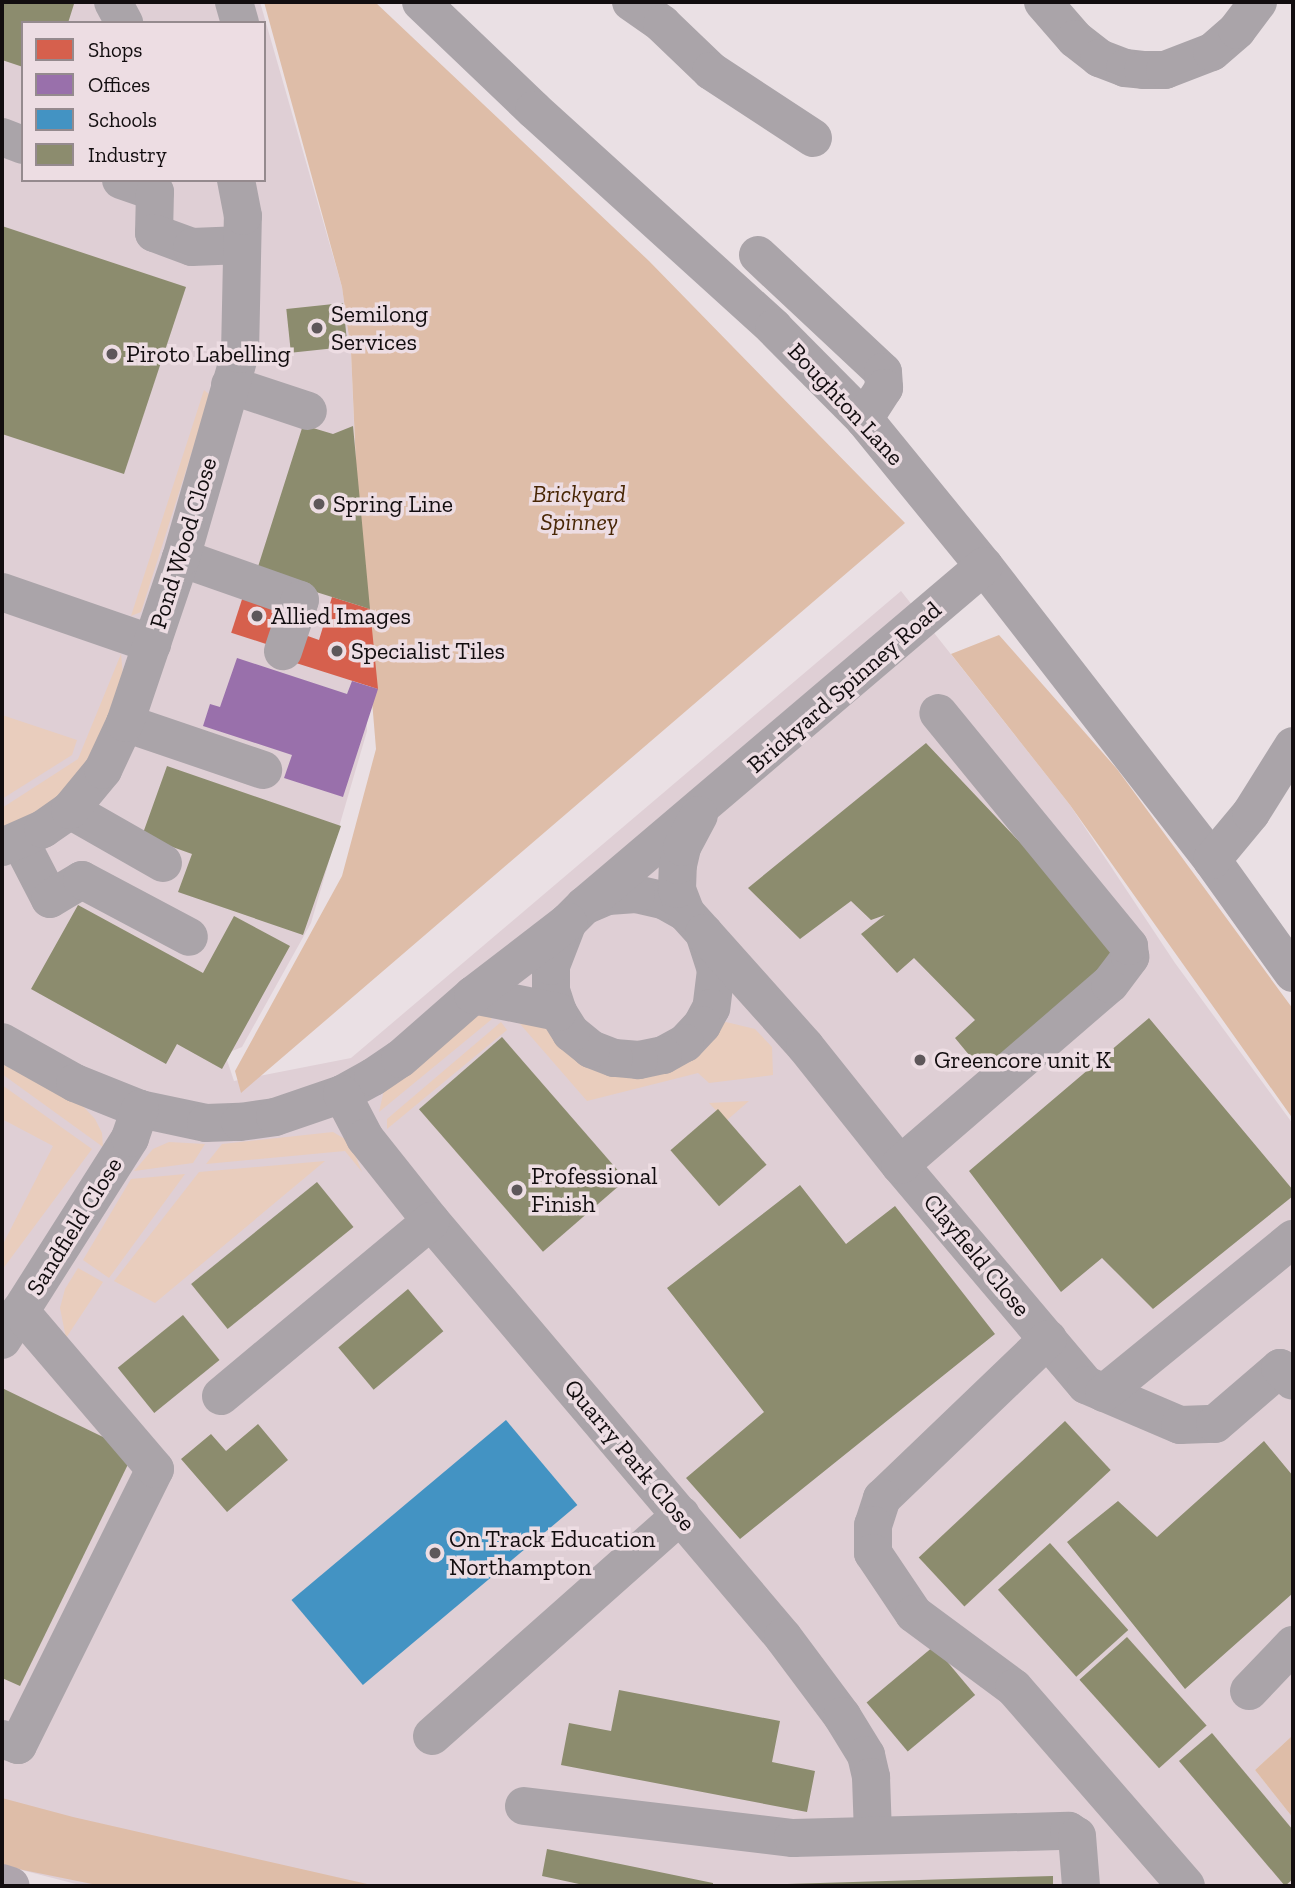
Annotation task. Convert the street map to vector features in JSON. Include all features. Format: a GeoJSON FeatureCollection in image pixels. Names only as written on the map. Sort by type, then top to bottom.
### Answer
{"type":"FeatureCollection","features":[{"type":"Feature","properties":{"kind":"main road"},"geometry":{"type":"LineString","coordinates":[[2,1883],[11,1886]]}},
{"type":"Feature","properties":{"kind":"street"},"geometry":{"type":"LineString","coordinates":[[113,2],[123,21]]}},
{"type":"Feature","properties":{"kind":"street"},"geometry":{"type":"LineString","coordinates":[[234,2],[239,21]]}},
{"type":"Feature","properties":{"kind":"street","name":"Boughton Lane"},"geometry":{"type":"LineString","coordinates":[[421,2],[534,110],[774,328],[864,419],[985,566],[1212,860],[1293,973]]}},
{"type":"Feature","properties":{"kind":"street"},"geometry":{"type":"LineString","coordinates":[[631,2],[669,13],[711,71],[813,138]]}},
{"type":"Feature","properties":{"kind":"street"},"geometry":{"type":"LineString","coordinates":[[1044,2],[1075,40],[1099,58],[1125,68],[1143,70],[1166,70],[1212,52],[1237,30],[1258,2]]}},
{"type":"Feature","properties":{"kind":"street"},"geometry":{"type":"LineString","coordinates":[[2,138],[21,144]]}},
{"type":"Feature","properties":{"kind":"street"},"geometry":{"type":"LineString","coordinates":[[127,182],[155,192],[154,233],[192,247],[242,245]]}},
{"type":"Feature","properties":{"kind":"street","name":"Pond Wood Close"},"geometry":{"type":"LineString","coordinates":[[11,844],[70,810],[103,770],[125,723],[152,644],[181,558],[240,354],[243,216],[236,182]]}},
{"type":"Feature","properties":{"kind":"street"},"geometry":{"type":"LineString","coordinates":[[758,255],[883,372],[884,388],[864,419]]}},
{"type":"Feature","properties":{"kind":"street"},"geometry":{"type":"LineString","coordinates":[[230,385],[308,411]]}},
{"type":"Feature","properties":{"kind":"street"},"geometry":{"type":"LineString","coordinates":[[181,558],[300,600],[283,651]]}},
{"type":"Feature","properties":{"kind":"street","name":"Brickyard Spinney Road"},"geometry":{"type":"LineString","coordinates":[[2,1042],[75,1083],[140,1109],[206,1123],[240,1122],[287,1113],[342,1094],[400,1059],[473,995],[576,914],[703,807],[985,566]]}},
{"type":"Feature","properties":{"kind":"street"},"geometry":{"type":"LineString","coordinates":[[2,592],[152,644]]}},
{"type":"Feature","properties":{"kind":"street"},"geometry":{"type":"LineString","coordinates":[[900,1165],[1110,985],[1130,957],[1129,947],[938,713]]}},
{"type":"Feature","properties":{"kind":"street"},"geometry":{"type":"LineString","coordinates":[[125,723],[263,770]]}},
{"type":"Feature","properties":{"kind":"street"},"geometry":{"type":"LineString","coordinates":[[1212,860],[1251,813],[1293,746]]}},
{"type":"Feature","properties":{"kind":"street","name":"Brickyard Spinney Road"},"geometry":{"type":"LineString","coordinates":[[695,923],[677,889],[678,865],[682,847],[703,807]]}},
{"type":"Feature","properties":{"kind":"street"},"geometry":{"type":"LineString","coordinates":[[70,810],[163,863]]}},
{"type":"Feature","properties":{"kind":"street"},"geometry":{"type":"LineString","coordinates":[[11,844],[50,900],[82,880],[189,937]]}},
{"type":"Feature","properties":{"kind":"street"},"geometry":{"type":"LineString","coordinates":[[636,894],[663,900],[695,923],[712,950],[716,989],[702,1025],[685,1043],[663,1055],[639,1060],[614,1058],[591,1049],[572,1033],[558,1012],[551,989],[551,966],[576,914],[608,896],[636,894]]}},
{"type":"Feature","properties":{"kind":"street","name":"Clayfield Close"},"geometry":{"type":"LineString","coordinates":[[695,923],[805,1046],[900,1165],[1086,1385],[1180,1425],[1215,1424],[1280,1368],[1293,1381]]}},
{"type":"Feature","properties":{"kind":"street"},"geometry":{"type":"LineString","coordinates":[[473,995],[558,1012]]}},
{"type":"Feature","properties":{"kind":"street","name":"Clayfield Close"},"geometry":{"type":"LineString","coordinates":[[702,1025],[721,1017],[763,1021],[805,1046]]}},
{"type":"Feature","properties":{"kind":"street","name":"Quarry Park Close"},"geometry":{"type":"LineString","coordinates":[[342,1094],[365,1138],[431,1221],[783,1637],[842,1716],[866,1755],[871,1777],[873,1835]]}},
{"type":"Feature","properties":{"kind":"street","name":"Sandfield Close"},"geometry":{"type":"LineString","coordinates":[[8,1330],[130,1138],[140,1109]]}},
{"type":"Feature","properties":{"kind":"street"},"geometry":{"type":"LineString","coordinates":[[221,1396],[431,1221]]}},
{"type":"Feature","properties":{"kind":"street"},"geometry":{"type":"LineString","coordinates":[[1104,1392],[1293,1238]]}},
{"type":"Feature","properties":{"kind":"street"},"geometry":{"type":"LineString","coordinates":[[2,1739],[18,1745],[155,1469],[8,1330]]}},
{"type":"Feature","properties":{"kind":"street"},"geometry":{"type":"LineString","coordinates":[[1048,1339],[882,1498],[873,1525],[873,1553],[914,1614],[1014,1688],[1186,1886]]}},
{"type":"Feature","properties":{"kind":"street"},"geometry":{"type":"LineString","coordinates":[[432,1736],[681,1515]]}},
{"type":"Feature","properties":{"kind":"street"},"geometry":{"type":"LineString","coordinates":[[1249,1690],[1293,1645]]}},
{"type":"Feature","properties":{"kind":"street"},"geometry":{"type":"LineString","coordinates":[[524,1806],[793,1838],[1069,1830],[1077,1836],[1081,1886]]}},
{"type":"Feature","properties":{"kind":"shaded area"},"geometry":{"type":"Polygon","coordinates":[[[2,2],[260,2],[265,21],[21,21],[21,182],[266,182],[266,23],[342,287],[351,352],[367,731],[311,923],[242,1047],[225,1054],[234,1081],[351,1058],[901,591],[1070,805],[1175,963],[1293,1124],[1293,1735],[1255,1770],[1293,1818],[1293,1882],[1286,1886],[84,1886],[2,1865],[2,2]]]}},
{"type":"Feature","properties":{"kind":"shaded area"},"geometry":{"type":"Polygon","coordinates":[[[204,390],[210,395],[141,612],[131,616],[204,390]]]}},
{"type":"Feature","properties":{"kind":"shaded area"},"geometry":{"type":"Polygon","coordinates":[[[121,654],[123,676],[93,754],[53,802],[2,830],[2,808],[78,759],[121,654]]]}},
{"type":"Feature","properties":{"kind":"shaded area"},"geometry":{"type":"Polygon","coordinates":[[[2,715],[77,740],[72,755],[2,799],[2,715]]]}},
{"type":"Feature","properties":{"kind":"shaded area"},"geometry":{"type":"Polygon","coordinates":[[[486,1013],[492,1019],[379,1112],[384,1090],[477,1016],[486,1013]]]}},
{"type":"Feature","properties":{"kind":"shaded area"},"geometry":{"type":"Polygon","coordinates":[[[514,1017],[539,1021],[580,1058],[726,1022],[755,1029],[772,1047],[773,1075],[709,1083],[698,1073],[587,1101],[514,1017]]]}},
{"type":"Feature","properties":{"kind":"shaded area"},"geometry":{"type":"Polygon","coordinates":[[[501,1022],[507,1030],[387,1129],[387,1119],[501,1022]]]}},
{"type":"Feature","properties":{"kind":"shaded area"},"geometry":{"type":"Polygon","coordinates":[[[2,1058],[80,1103],[95,1119],[102,1133],[103,1147],[2,1074],[2,1058]]]}},
{"type":"Feature","properties":{"kind":"shaded area"},"geometry":{"type":"Polygon","coordinates":[[[2,1085],[92,1149],[2,1270],[2,1246],[53,1146],[2,1119],[2,1085]]]}},
{"type":"Feature","properties":{"kind":"shaded area"},"geometry":{"type":"Polygon","coordinates":[[[749,1101],[726,1121],[709,1103],[749,1101]]]}},
{"type":"Feature","properties":{"kind":"shaded area"},"geometry":{"type":"Polygon","coordinates":[[[333,1132],[350,1142],[362,1172],[345,1151],[206,1164],[222,1144],[333,1132]]]}},
{"type":"Feature","properties":{"kind":"shaded area"},"geometry":{"type":"Polygon","coordinates":[[[169,1142],[205,1144],[193,1163],[134,1171],[153,1149],[169,1142]]]}},
{"type":"Feature","properties":{"kind":"shaded area"},"geometry":{"type":"Polygon","coordinates":[[[325,1161],[155,1303],[114,1281],[199,1172],[325,1161]]]}},
{"type":"Feature","properties":{"kind":"shaded area"},"geometry":{"type":"Polygon","coordinates":[[[185,1174],[109,1278],[83,1260],[131,1179],[185,1174]]]}},
{"type":"Feature","properties":{"kind":"shaded area"},"geometry":{"type":"Polygon","coordinates":[[[78,1268],[103,1282],[66,1338],[60,1308],[65,1289],[78,1268]]]}},
{"type":"Feature","properties":{"kind":"green space","name":"Brickyard Spinney"},"geometry":{"type":"Polygon","coordinates":[[[264,2],[375,2],[649,261],[905,523],[241,1093],[235,1071],[342,876],[376,749],[360,556],[351,352],[342,287],[264,2]]]}},
{"type":"Feature","properties":{"kind":"green space"},"geometry":{"type":"Polygon","coordinates":[[[999,635],[1117,769],[1293,1009],[1293,1119],[1070,805],[951,654],[999,635]]]}},
{"type":"Feature","properties":{"kind":"green space"},"geometry":{"type":"Polygon","coordinates":[[[1293,1735],[1293,1818],[1255,1770],[1293,1735]]]}},
{"type":"Feature","properties":{"kind":"green space"},"geometry":{"type":"Polygon","coordinates":[[[2,1798],[73,1817],[376,1886],[102,1886],[23,1870],[2,1864],[2,1798]]]}},
{"type":"Feature","properties":{"kind":"building: Shops","name":"Allied Images"},"geometry":{"type":"Polygon","coordinates":[[[246,587],[283,599],[268,645],[231,633],[246,587]]]}},
{"type":"Feature","properties":{"kind":"building: Shops","name":"Specialist Tiles"},"geometry":{"type":"Polygon","coordinates":[[[332,597],[370,609],[378,689],[296,663],[305,635],[319,640],[332,597]]]}},
{"type":"Feature","properties":{"kind":"building: Offices"},"geometry":{"type":"Polygon","coordinates":[[[237,658],[347,694],[352,681],[378,689],[343,797],[284,778],[292,755],[203,726],[210,704],[220,707],[237,658]]]}},
{"type":"Feature","properties":{"kind":"building: Schools","name":"On Track Education Northampton"},"geometry":{"type":"Polygon","coordinates":[[[506,1420],[577,1505],[363,1685],[292,1600],[506,1420]]]}},
{"type":"Feature","properties":{"kind":"building: Industry"},"geometry":{"type":"Polygon","coordinates":[[[2,2],[74,4],[69,21],[21,21],[21,66],[2,60],[2,2]]]}},
{"type":"Feature","properties":{"kind":"building: Industry"},"geometry":{"type":"Polygon","coordinates":[[[2,226],[186,287],[124,474],[2,434],[2,226]]]}},
{"type":"Feature","properties":{"kind":"building: Industry","name":"Semilong Services"},"geometry":{"type":"Polygon","coordinates":[[[343,303],[348,347],[291,353],[286,309],[343,303]]]}},
{"type":"Feature","properties":{"kind":"building: Industry","name":"Spring Line"},"geometry":{"type":"Polygon","coordinates":[[[303,425],[333,434],[353,426],[370,609],[256,573],[303,425]]]}},
{"type":"Feature","properties":{"kind":"building: Industry"},"geometry":{"type":"Polygon","coordinates":[[[926,743],[1123,951],[984,1073],[955,1038],[975,1020],[914,958],[897,973],[861,934],[885,915],[871,920],[851,901],[800,939],[748,888],[926,743]]]}},
{"type":"Feature","properties":{"kind":"building: Industry"},"geometry":{"type":"Polygon","coordinates":[[[167,766],[341,826],[303,935],[178,892],[192,854],[142,836],[167,766]]]}},
{"type":"Feature","properties":{"kind":"building: Industry"},"geometry":{"type":"Polygon","coordinates":[[[78,905],[203,973],[234,916],[290,946],[222,1069],[177,1044],[166,1064],[31,989],[78,905]]]}},
{"type":"Feature","properties":{"kind":"building: Industry"},"geometry":{"type":"Polygon","coordinates":[[[1149,1018],[1293,1190],[1293,1196],[1153,1309],[1102,1258],[1061,1292],[969,1171],[1149,1018]]]}},
{"type":"Feature","properties":{"kind":"building: Industry"},"geometry":{"type":"Polygon","coordinates":[[[502,1037],[626,1180],[543,1252],[419,1109],[502,1037]]]}},
{"type":"Feature","properties":{"kind":"building: Industry"},"geometry":{"type":"Polygon","coordinates":[[[718,1109],[767,1165],[719,1206],[670,1150],[718,1109]]]}},
{"type":"Feature","properties":{"kind":"building: Industry"},"geometry":{"type":"Polygon","coordinates":[[[317,1182],[354,1227],[228,1329],[191,1284],[317,1182]]]}},
{"type":"Feature","properties":{"kind":"building: Industry"},"geometry":{"type":"Polygon","coordinates":[[[800,1185],[846,1244],[895,1206],[995,1334],[740,1539],[686,1478],[764,1412],[667,1288],[800,1185]]]}},
{"type":"Feature","properties":{"kind":"building: Industry"},"geometry":{"type":"Polygon","coordinates":[[[408,1289],[443,1331],[374,1390],[338,1347],[408,1289]]]}},
{"type":"Feature","properties":{"kind":"building: Industry"},"geometry":{"type":"Polygon","coordinates":[[[183,1315],[220,1360],[154,1413],[118,1368],[183,1315]]]}},
{"type":"Feature","properties":{"kind":"building: Industry"},"geometry":{"type":"Polygon","coordinates":[[[2,1388],[134,1452],[20,1686],[2,1678],[2,1388]]]}},
{"type":"Feature","properties":{"kind":"building: Industry"},"geometry":{"type":"Polygon","coordinates":[[[1065,1421],[1111,1470],[964,1606],[919,1557],[1065,1421]]]}},
{"type":"Feature","properties":{"kind":"building: Industry"},"geometry":{"type":"Polygon","coordinates":[[[258,1424],[288,1460],[227,1512],[181,1459],[211,1434],[226,1451],[258,1424]]]}},
{"type":"Feature","properties":{"kind":"building: Industry"},"geometry":{"type":"Polygon","coordinates":[[[1264,1441],[1293,1476],[1293,1593],[1185,1689],[1067,1542],[1118,1501],[1157,1537],[1264,1441]]]}},
{"type":"Feature","properties":{"kind":"building: Industry"},"geometry":{"type":"Polygon","coordinates":[[[1050,1543],[1128,1630],[1076,1677],[998,1590],[1050,1543]]]}},
{"type":"Feature","properties":{"kind":"building: Industry"},"geometry":{"type":"Polygon","coordinates":[[[1127,1637],[1207,1725],[1159,1768],[1079,1680],[1127,1637]]]}},
{"type":"Feature","properties":{"kind":"building: Industry"},"geometry":{"type":"Polygon","coordinates":[[[934,1646],[975,1695],[908,1752],[867,1703],[934,1646]]]}},
{"type":"Feature","properties":{"kind":"building: Industry"},"geometry":{"type":"Polygon","coordinates":[[[619,1690],[780,1721],[772,1762],[815,1771],[807,1812],[561,1765],[569,1723],[611,1731],[619,1690]]]}},
{"type":"Feature","properties":{"kind":"building: Industry"},"geometry":{"type":"Polygon","coordinates":[[[1212,1733],[1293,1830],[1293,1879],[1285,1886],[1179,1761],[1212,1733]]]}},
{"type":"Feature","properties":{"kind":"building: Industry"},"geometry":{"type":"Polygon","coordinates":[[[547,1849],[713,1883],[713,1886],[578,1886],[579,1884],[542,1876],[547,1849]]]}},
{"type":"Feature","properties":{"kind":"building: Industry"},"geometry":{"type":"Polygon","coordinates":[[[1053,1876],[1053,1886],[787,1886],[787,1884],[1053,1876]]]}},
{"type":"Feature","properties":{"kind":"place","name":"Semilong Services"},"geometry":{"type":"Point","coordinates":[317,328]}},
{"type":"Feature","properties":{"kind":"place","name":"Piroto Labelling"},"geometry":{"type":"Point","coordinates":[112,354]}},
{"type":"Feature","properties":{"kind":"place","name":"Spring Line"},"geometry":{"type":"Point","coordinates":[319,504]}},
{"type":"Feature","properties":{"kind":"place","name":"Allied Images"},"geometry":{"type":"Point","coordinates":[257,616]}},
{"type":"Feature","properties":{"kind":"place","name":"Specialist Tiles"},"geometry":{"type":"Point","coordinates":[337,651]}},
{"type":"Feature","properties":{"kind":"place","name":"Greencore unit K"},"geometry":{"type":"Point","coordinates":[920,1060]}},
{"type":"Feature","properties":{"kind":"place","name":"Professional Finish"},"geometry":{"type":"Point","coordinates":[517,1190]}},
{"type":"Feature","properties":{"kind":"place","name":"On Track Education Northampton"},"geometry":{"type":"Point","coordinates":[435,1553]}}]}
